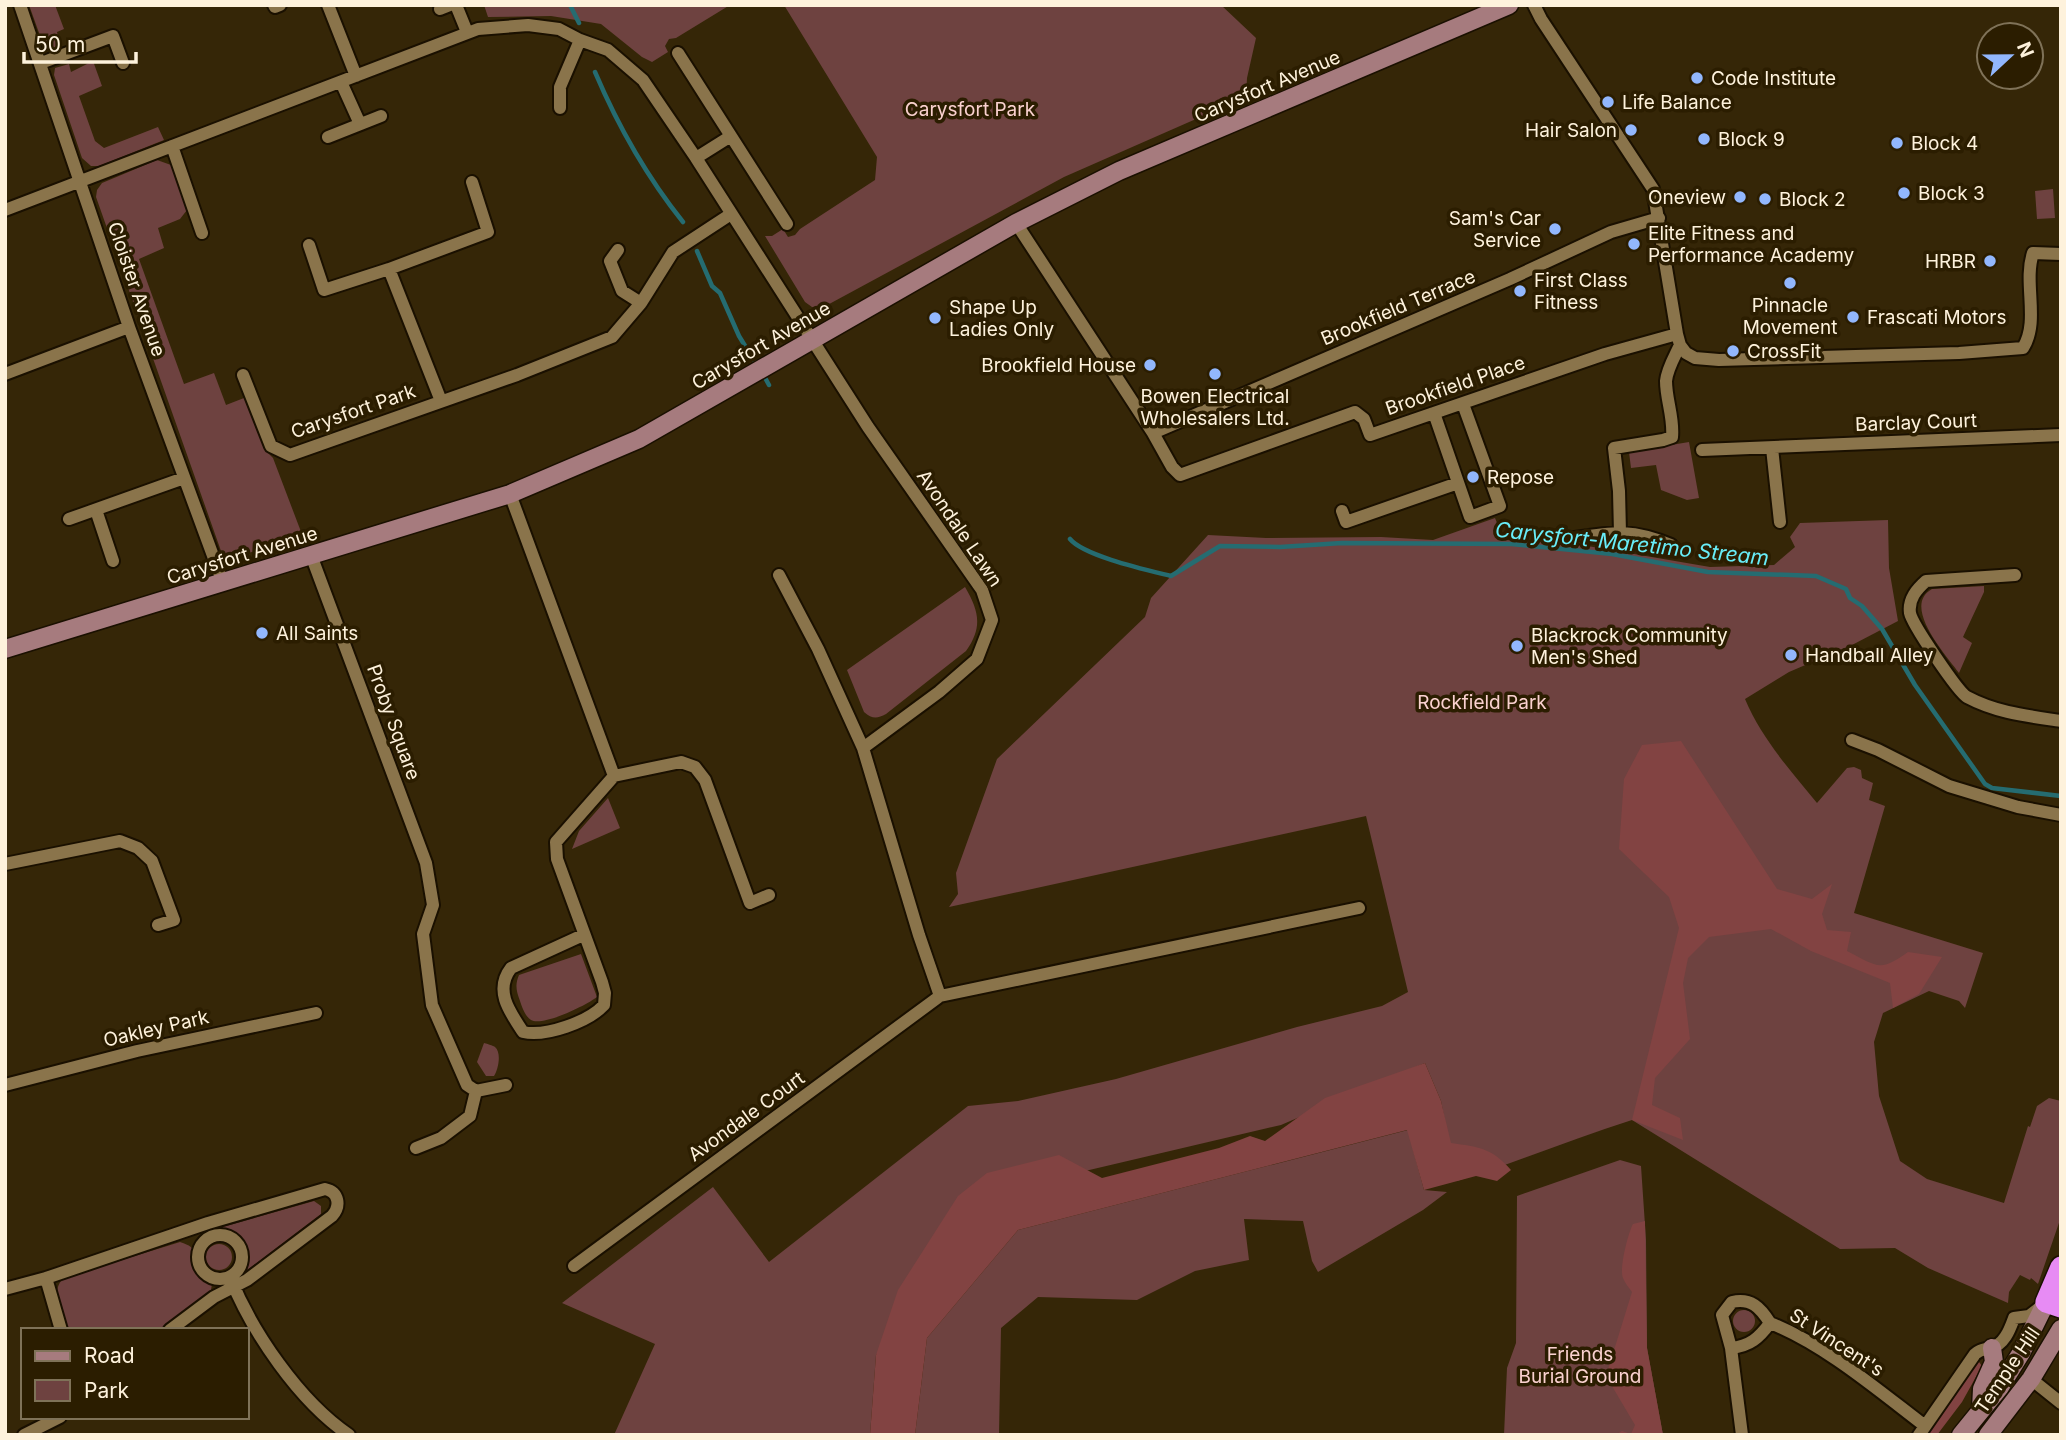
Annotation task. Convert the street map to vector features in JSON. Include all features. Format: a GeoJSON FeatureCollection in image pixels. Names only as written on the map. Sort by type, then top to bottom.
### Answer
{"type":"FeatureCollection","features":[{"type":"Feature","properties":{"kind":"highway"},"geometry":{"type":"LineString","coordinates":[[2054,1304],[2061,1267]]}},
{"type":"Feature","properties":{"kind":"main road","name":"Carysfort Avenue"},"geometry":{"type":"LineString","coordinates":[[5,649],[510,494],[639,439],[1016,223],[1119,172],[1509,5]]}},
{"type":"Feature","properties":{"kind":"main road","name":"Temple Hill"},"geometry":{"type":"LineString","coordinates":[[1961,1435],[2000,1387],[2054,1304]]}},
{"type":"Feature","properties":{"kind":"main road","name":"Temple Hill"},"geometry":{"type":"LineString","coordinates":[[1988,1435],[2031,1379],[2061,1329]]}},
{"type":"Feature","properties":{"kind":"main road"},"geometry":{"type":"LineString","coordinates":[[1981,1409],[1982,1389],[1994,1362],[1992,1349]]}},
{"type":"Feature","properties":{"kind":"street","name":"Cloister Avenue"},"geometry":{"type":"LineString","coordinates":[[20,5],[129,327],[223,583]]}},
{"type":"Feature","properties":{"kind":"street"},"geometry":{"type":"LineString","coordinates":[[274,5],[280,5]]}},
{"type":"Feature","properties":{"kind":"street"},"geometry":{"type":"LineString","coordinates":[[328,5],[356,76]]}},
{"type":"Feature","properties":{"kind":"street"},"geometry":{"type":"LineString","coordinates":[[456,5],[467,32]]}},
{"type":"Feature","properties":{"kind":"street"},"geometry":{"type":"LineString","coordinates":[[1534,5],[1653,190],[1679,340],[1666,381],[1673,425],[1672,436],[1614,448],[1620,533]]}},
{"type":"Feature","properties":{"kind":"street"},"geometry":{"type":"LineString","coordinates":[[5,210],[467,32],[528,25],[559,29],[608,50],[643,80],[696,158],[810,340]]}},
{"type":"Feature","properties":{"kind":"street"},"geometry":{"type":"LineString","coordinates":[[41,63],[113,36],[123,63]]}},
{"type":"Feature","properties":{"kind":"street"},"geometry":{"type":"LineString","coordinates":[[560,108],[560,87],[580,40]]}},
{"type":"Feature","properties":{"kind":"street"},"geometry":{"type":"LineString","coordinates":[[678,53],[786,224]]}},
{"type":"Feature","properties":{"kind":"street"},"geometry":{"type":"LineString","coordinates":[[341,82],[360,124]]}},
{"type":"Feature","properties":{"kind":"street"},"geometry":{"type":"LineString","coordinates":[[328,137],[380,116]]}},
{"type":"Feature","properties":{"kind":"street"},"geometry":{"type":"LineString","coordinates":[[696,158],[731,136]]}},
{"type":"Feature","properties":{"kind":"street"},"geometry":{"type":"LineString","coordinates":[[172,146],[202,233]]}},
{"type":"Feature","properties":{"kind":"street"},"geometry":{"type":"LineString","coordinates":[[309,246],[324,290],[488,232],[472,182]]}},
{"type":"Feature","properties":{"kind":"street","name":"Carysfort Park"},"geometry":{"type":"LineString","coordinates":[[243,375],[271,446],[290,454],[517,375],[612,337],[641,303],[674,252],[731,214]]}},
{"type":"Feature","properties":{"kind":"street","name":"Brookfield Terrace"},"geometry":{"type":"LineString","coordinates":[[1153,433],[1510,279],[1611,232],[1659,218]]}},
{"type":"Feature","properties":{"kind":"street"},"geometry":{"type":"LineString","coordinates":[[1016,223],[1153,433]]}},
{"type":"Feature","properties":{"kind":"street"},"geometry":{"type":"LineString","coordinates":[[618,250],[610,261],[622,291],[641,303]]}},
{"type":"Feature","properties":{"kind":"street"},"geometry":{"type":"LineString","coordinates":[[1679,340],[1695,358],[1719,360],[1920,355],[2023,348],[2030,337],[2029,265],[2033,253],[2061,254]]}},
{"type":"Feature","properties":{"kind":"street","name":"Carysfort Park"},"geometry":{"type":"LineString","coordinates":[[389,269],[441,401]]}},
{"type":"Feature","properties":{"kind":"street"},"geometry":{"type":"LineString","coordinates":[[5,374],[129,327]]}},
{"type":"Feature","properties":{"kind":"street","name":"Avondale Lawn"},"geometry":{"type":"LineString","coordinates":[[810,340],[982,590],[992,620],[977,659],[939,692],[863,748]]}},
{"type":"Feature","properties":{"kind":"street","name":"Brookfield Place"},"geometry":{"type":"LineString","coordinates":[[1153,433],[1172,467],[1180,475],[1355,412],[1364,419],[1370,435],[1605,354],[1679,340]]}},
{"type":"Feature","properties":{"kind":"street"},"geometry":{"type":"LineString","coordinates":[[1434,413],[1470,517],[1500,506],[1464,404]]}},
{"type":"Feature","properties":{"kind":"street","name":"Barclay Court"},"geometry":{"type":"LineString","coordinates":[[1702,450],[2061,435]]}},
{"type":"Feature","properties":{"kind":"street"},"geometry":{"type":"LineString","coordinates":[[1772,448],[1780,522]]}},
{"type":"Feature","properties":{"kind":"street"},"geometry":{"type":"LineString","coordinates":[[69,519],[184,478]]}},
{"type":"Feature","properties":{"kind":"street"},"geometry":{"type":"LineString","coordinates":[[1342,511],[1346,522],[1458,483]]}},
{"type":"Feature","properties":{"kind":"street"},"geometry":{"type":"LineString","coordinates":[[510,494],[614,776]]}},
{"type":"Feature","properties":{"kind":"street"},"geometry":{"type":"LineString","coordinates":[[96,510],[113,561]]}},
{"type":"Feature","properties":{"kind":"street"},"geometry":{"type":"LineString","coordinates":[[1574,538],[1620,533],[1646,535],[1671,545]]}},
{"type":"Feature","properties":{"kind":"street","name":"Proby Square"},"geometry":{"type":"LineString","coordinates":[[311,555],[426,863],[433,905],[423,934],[432,1005],[467,1085],[477,1091]]}},
{"type":"Feature","properties":{"kind":"street"},"geometry":{"type":"LineString","coordinates":[[779,575],[818,649],[863,748],[940,996]]}},
{"type":"Feature","properties":{"kind":"street"},"geometry":{"type":"LineString","coordinates":[[2015,575],[1926,581],[1917,589],[1911,600],[1910,614],[1918,630],[1964,695],[1999,711],[2061,721]]}},
{"type":"Feature","properties":{"kind":"street"},"geometry":{"type":"LineString","coordinates":[[1852,740],[1878,750],[1949,786],[2018,807],[2061,815]]}},
{"type":"Feature","properties":{"kind":"street"},"geometry":{"type":"LineString","coordinates":[[583,935],[511,968],[504,977],[502,988],[512,1015],[523,1032],[534,1034],[586,1019],[604,1005],[602,982],[557,859],[556,842],[614,776],[681,762],[695,767],[705,780],[750,903],[769,895]]}},
{"type":"Feature","properties":{"kind":"street"},"geometry":{"type":"LineString","coordinates":[[5,864],[120,841],[138,849],[152,861],[174,920],[158,925]]}},
{"type":"Feature","properties":{"kind":"street","name":"Avondale Court"},"geometry":{"type":"LineString","coordinates":[[574,1266],[940,996],[1359,908]]}},
{"type":"Feature","properties":{"kind":"street","name":"Oakley Park"},"geometry":{"type":"LineString","coordinates":[[5,1085],[137,1051],[317,1013]]}},
{"type":"Feature","properties":{"kind":"street"},"geometry":{"type":"LineString","coordinates":[[416,1148],[441,1138],[470,1116],[477,1091],[506,1085]]}},
{"type":"Feature","properties":{"kind":"street"},"geometry":{"type":"LineString","coordinates":[[5,1289],[46,1278],[193,1228],[325,1189],[333,1192],[338,1206],[332,1216],[232,1282],[173,1328]]}},
{"type":"Feature","properties":{"kind":"street"},"geometry":{"type":"LineString","coordinates":[[193,1228],[205,1241]]}},
{"type":"Feature","properties":{"kind":"street"},"geometry":{"type":"LineString","coordinates":[[232,1282],[242,1259],[238,1245],[233,1239],[218,1235],[205,1241],[198,1253],[204,1273],[232,1282],[279,1364],[321,1413],[349,1435]]}},
{"type":"Feature","properties":{"kind":"street"},"geometry":{"type":"LineString","coordinates":[[46,1278],[60,1328]]}},
{"type":"Feature","properties":{"kind":"street"},"geometry":{"type":"LineString","coordinates":[[1742,1435],[1731,1348],[1722,1315],[1732,1302],[1744,1300],[1762,1310],[1770,1323]]}},
{"type":"Feature","properties":{"kind":"street","name":"St Vincent's"},"geometry":{"type":"LineString","coordinates":[[1731,1348],[1742,1347],[1759,1338],[1770,1323],[1792,1331],[1922,1430],[1975,1354],[1980,1350],[1992,1349],[2000,1343],[2014,1318],[2029,1317],[2054,1304]]}},
{"type":"Feature","properties":{"kind":"street"},"geometry":{"type":"LineString","coordinates":[[2031,1379],[2061,1403]]}},
{"type":"Feature","properties":{"kind":"street"},"geometry":{"type":"LineString","coordinates":[[24,1435],[56,1419]]}},
{"type":"Feature","properties":{"kind":"green space"},"geometry":{"type":"Polygon","coordinates":[[[29,5],[55,5],[64,29],[57,32],[60,45],[49,49],[43,44],[29,5]]]}},
{"type":"Feature","properties":{"kind":"green space"},"geometry":{"type":"Polygon","coordinates":[[[484,5],[730,5],[676,38],[669,39],[665,46],[668,52],[652,62],[601,24],[551,16],[488,17],[484,5]]]}},
{"type":"Feature","properties":{"kind":"green space","name":"Carysfort Park"},"geometry":{"type":"Polygon","coordinates":[[[784,5],[1221,5],[1256,38],[1247,78],[1246,97],[1064,177],[820,309],[805,302],[765,236],[772,236],[783,229],[788,237],[795,235],[800,229],[875,180],[877,157],[784,5]]]}},
{"type":"Feature","properties":{"kind":"green space"},"geometry":{"type":"Polygon","coordinates":[[[93,61],[102,86],[79,96],[95,141],[104,148],[158,127],[164,140],[99,166],[91,166],[82,158],[54,75],[55,68],[69,64],[71,72],[93,61]]]}},
{"type":"Feature","properties":{"kind":"green space"},"geometry":{"type":"Polygon","coordinates":[[[157,160],[171,165],[187,210],[180,219],[158,228],[164,248],[139,259],[184,384],[214,373],[226,405],[244,398],[265,450],[273,458],[303,537],[231,558],[221,551],[96,197],[102,183],[157,160]]]}},
{"type":"Feature","properties":{"kind":"green space"},"geometry":{"type":"Polygon","coordinates":[[[2053,189],[2055,218],[2037,219],[2035,191],[2053,189]]]}},
{"type":"Feature","properties":{"kind":"green space"},"geometry":{"type":"Polygon","coordinates":[[[1689,442],[1699,498],[1687,500],[1661,490],[1656,465],[1631,468],[1629,452],[1689,442]]]}},
{"type":"Feature","properties":{"kind":"green space","name":"Rockfield Park"},"geometry":{"type":"Polygon","coordinates":[[[1495,518],[1504,540],[1570,543],[1710,567],[1774,565],[1795,547],[1790,537],[1800,523],[1888,520],[1889,568],[1898,621],[1852,645],[1789,672],[1745,699],[1768,741],[1817,803],[1847,768],[1854,767],[1861,770],[1862,778],[1873,783],[1869,800],[1885,806],[1854,913],[1983,953],[1965,1008],[1959,1001],[1929,991],[1883,1013],[1874,1042],[1879,1096],[1900,1161],[1927,1179],[2004,1203],[2037,1106],[2049,1098],[2061,1101],[2061,1217],[2038,1284],[2031,1278],[2030,1280],[2020,1275],[2009,1292],[2008,1303],[1928,1268],[1895,1248],[1840,1249],[1632,1120],[1457,1181],[1441,1101],[1425,1063],[1281,1125],[1000,1191],[876,1355],[870,1435],[614,1435],[655,1344],[562,1303],[713,1187],[769,1262],[968,1106],[1018,1101],[1116,1079],[1297,1027],[1382,1006],[1408,992],[1366,816],[949,907],[958,894],[956,873],[997,759],[1145,617],[1151,598],[1208,535],[1433,540],[1495,518]]]}},
{"type":"Feature","properties":{"kind":"green space"},"geometry":{"type":"Polygon","coordinates":[[[1984,586],[1984,592],[1963,637],[1972,643],[1959,673],[1929,631],[1921,607],[1924,597],[1932,589],[1984,586]]]}},
{"type":"Feature","properties":{"kind":"green space"},"geometry":{"type":"Polygon","coordinates":[[[965,587],[977,619],[975,634],[966,651],[886,714],[872,717],[864,712],[847,670],[965,587]]]}},
{"type":"Feature","properties":{"kind":"green space"},"geometry":{"type":"Polygon","coordinates":[[[608,798],[620,828],[572,849],[579,831],[608,798]]]}},
{"type":"Feature","properties":{"kind":"green space"},"geometry":{"type":"Polygon","coordinates":[[[581,954],[597,997],[554,1018],[531,1020],[524,1011],[518,994],[519,975],[581,954]]]}},
{"type":"Feature","properties":{"kind":"green space"},"geometry":{"type":"Polygon","coordinates":[[[484,1043],[495,1047],[498,1053],[498,1066],[494,1076],[486,1076],[477,1062],[484,1043]]]}},
{"type":"Feature","properties":{"kind":"green space"},"geometry":{"type":"Polygon","coordinates":[[[1408,1130],[1424,1190],[1447,1192],[1423,1210],[1318,1272],[1312,1261],[1303,1221],[1244,1219],[1249,1260],[1195,1271],[1137,1300],[1038,1297],[1001,1328],[999,1435],[915,1435],[927,1338],[1018,1230],[1408,1130]]]}},
{"type":"Feature","properties":{"kind":"green space","name":"Friends Burial Ground"},"geometry":{"type":"Polygon","coordinates":[[[1620,1160],[1641,1166],[1646,1240],[1647,1348],[1663,1435],[1504,1435],[1507,1368],[1516,1343],[1517,1196],[1620,1160]]]}},
{"type":"Feature","properties":{"kind":"green space"},"geometry":{"type":"Polygon","coordinates":[[[314,1201],[321,1206],[321,1214],[242,1274],[242,1245],[234,1235],[219,1228],[314,1201]]]}},
{"type":"Feature","properties":{"kind":"green space"},"geometry":{"type":"Polygon","coordinates":[[[180,1242],[193,1249],[197,1267],[212,1284],[211,1290],[163,1328],[66,1328],[57,1296],[64,1278],[180,1242]]]}},
{"type":"Feature","properties":{"kind":"green space"},"geometry":{"type":"Polygon","coordinates":[[[219,1244],[228,1248],[232,1257],[228,1266],[219,1270],[210,1266],[206,1257],[210,1248],[219,1244]]]}},
{"type":"Feature","properties":{"kind":"green space"},"geometry":{"type":"Polygon","coordinates":[[[1740,1310],[1748,1310],[1755,1317],[1755,1325],[1748,1332],[1740,1332],[1733,1325],[1733,1317],[1740,1310]]]}},
{"type":"Feature","properties":{"kind":"shaded area"},"geometry":{"type":"Polygon","coordinates":[[[1681,741],[1777,889],[1812,899],[1832,884],[1822,914],[1827,930],[1851,932],[1847,951],[1878,965],[1890,963],[1908,952],[1942,957],[1919,994],[1893,1008],[1890,983],[1811,951],[1771,929],[1709,937],[1688,958],[1683,983],[1690,1039],[1655,1078],[1652,1105],[1680,1118],[1683,1140],[1632,1120],[1679,928],[1669,897],[1619,849],[1624,779],[1642,745],[1681,741]]]}},
{"type":"Feature","properties":{"kind":"shaded area"},"geometry":{"type":"Polygon","coordinates":[[[1425,1063],[1441,1101],[1451,1143],[1477,1148],[1498,1157],[1511,1170],[1497,1181],[1476,1176],[1424,1190],[1407,1130],[1018,1230],[927,1338],[915,1435],[870,1435],[876,1355],[898,1290],[958,1196],[987,1173],[1059,1155],[1102,1178],[1219,1148],[1250,1136],[1265,1141],[1325,1098],[1425,1063]]]}},
{"type":"Feature","properties":{"kind":"shaded area"},"geometry":{"type":"Polygon","coordinates":[[[1645,1221],[1647,1348],[1663,1435],[1615,1435],[1622,1431],[1631,1434],[1635,1425],[1606,1376],[1632,1292],[1622,1273],[1627,1243],[1633,1224],[1645,1221]]]}},
{"type":"Feature","properties":{"kind":"shaded area"},"geometry":{"type":"Polygon","coordinates":[[[1976,1362],[1982,1366],[1962,1402],[1937,1435],[1926,1435],[1976,1362]]]}},
{"type":"Feature","properties":{"kind":"waterway","name":"Carysfort-Maretimo Stream"},"geometry":{"type":"LineString","coordinates":[[570,5],[579,23]]}},
{"type":"Feature","properties":{"kind":"waterway","name":"Carysfort-Maretimo Stream"},"geometry":{"type":"LineString","coordinates":[[595,72],[634,150],[683,222]]}},
{"type":"Feature","properties":{"kind":"waterway","name":"Carysfort-Maretimo Stream"},"geometry":{"type":"LineString","coordinates":[[697,251],[712,286],[720,293],[739,336],[758,367]]}},
{"type":"Feature","properties":{"kind":"waterway","name":"Carysfort-Maretimo Stream"},"geometry":{"type":"LineString","coordinates":[[763,374],[769,385]]}},
{"type":"Feature","properties":{"kind":"waterway","name":"Carysfort-Maretimo Stream"},"geometry":{"type":"LineString","coordinates":[[1070,539],[1102,557],[1171,576],[1220,546],[1280,547],[1342,543],[1512,544],[1612,554],[1708,572],[1816,576],[1846,589],[1850,598],[1862,606],[1882,629],[1915,685],[1985,784],[1992,788],[2061,796]]}},
{"type":"Feature","properties":{"kind":"place","name":"Code Institute"},"geometry":{"type":"Point","coordinates":[1697,78]}},
{"type":"Feature","properties":{"kind":"place","name":"Life Balance"},"geometry":{"type":"Point","coordinates":[1608,102]}},
{"type":"Feature","properties":{"kind":"place","name":"Hair Salon"},"geometry":{"type":"Point","coordinates":[1631,130]}},
{"type":"Feature","properties":{"kind":"place","name":"Block 9"},"geometry":{"type":"Point","coordinates":[1704,139]}},
{"type":"Feature","properties":{"kind":"place","name":"Block 4"},"geometry":{"type":"Point","coordinates":[1897,143]}},
{"type":"Feature","properties":{"kind":"place","name":"Block 3"},"geometry":{"type":"Point","coordinates":[1904,193]}},
{"type":"Feature","properties":{"kind":"place","name":"Oneview"},"geometry":{"type":"Point","coordinates":[1740,197]}},
{"type":"Feature","properties":{"kind":"place","name":"Block 2"},"geometry":{"type":"Point","coordinates":[1765,199]}},
{"type":"Feature","properties":{"kind":"place","name":"Sam's Car Service"},"geometry":{"type":"Point","coordinates":[1555,229]}},
{"type":"Feature","properties":{"kind":"place","name":"Elite Fitness and Performance Academy"},"geometry":{"type":"Point","coordinates":[1634,244]}},
{"type":"Feature","properties":{"kind":"place","name":"HRBR"},"geometry":{"type":"Point","coordinates":[1990,261]}},
{"type":"Feature","properties":{"kind":"place","name":"Pinnacle Movement"},"geometry":{"type":"Point","coordinates":[1790,283]}},
{"type":"Feature","properties":{"kind":"place","name":"First Class Fitness"},"geometry":{"type":"Point","coordinates":[1520,291]}},
{"type":"Feature","properties":{"kind":"place","name":"Frascati Motors"},"geometry":{"type":"Point","coordinates":[1853,317]}},
{"type":"Feature","properties":{"kind":"place","name":"Shape Up Ladies Only"},"geometry":{"type":"Point","coordinates":[935,318]}},
{"type":"Feature","properties":{"kind":"place","name":"CrossFit"},"geometry":{"type":"Point","coordinates":[1733,351]}},
{"type":"Feature","properties":{"kind":"place","name":"Brookfield House"},"geometry":{"type":"Point","coordinates":[1150,365]}},
{"type":"Feature","properties":{"kind":"place","name":"Bowen Electrical Wholesalers Ltd."},"geometry":{"type":"Point","coordinates":[1215,374]}},
{"type":"Feature","properties":{"kind":"place","name":"Repose"},"geometry":{"type":"Point","coordinates":[1473,477]}},
{"type":"Feature","properties":{"kind":"place","name":"All Saints"},"geometry":{"type":"Point","coordinates":[262,633]}},
{"type":"Feature","properties":{"kind":"place","name":"Blackrock Community Men's Shed"},"geometry":{"type":"Point","coordinates":[1517,646]}},
{"type":"Feature","properties":{"kind":"place","name":"Handball Alley"},"geometry":{"type":"Point","coordinates":[1791,655]}}]}
